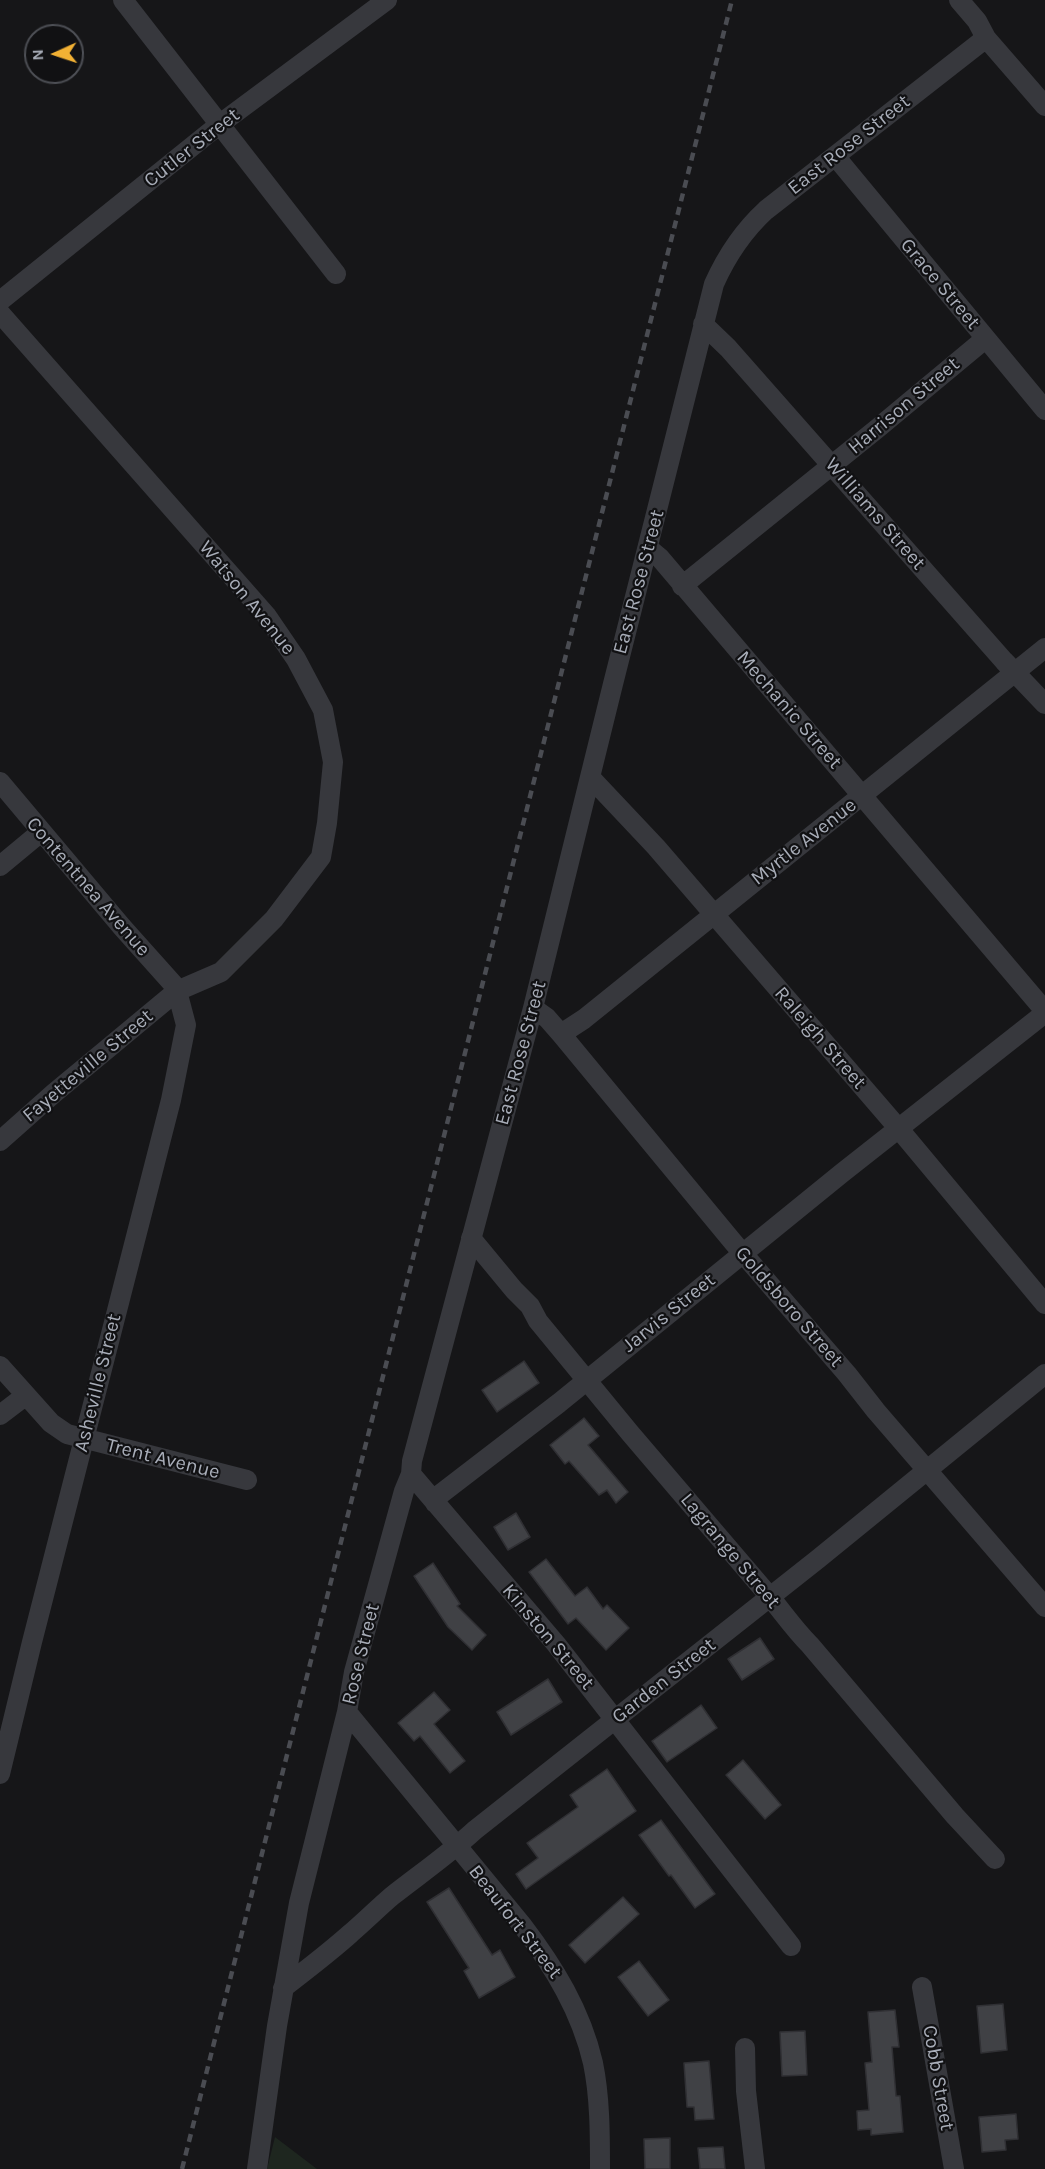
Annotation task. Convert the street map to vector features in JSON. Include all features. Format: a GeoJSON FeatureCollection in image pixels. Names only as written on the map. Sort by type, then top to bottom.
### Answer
{"type":"FeatureCollection","features":[{"type":"Feature","properties":{"kind":"street"},"geometry":{"type":"LineString","coordinates":[[123,0],[336,274]]}},
{"type":"Feature","properties":{"kind":"street","name":"Cutler Street"},"geometry":{"type":"LineString","coordinates":[[0,301],[220,124],[387,0]]}},
{"type":"Feature","properties":{"kind":"street"},"geometry":{"type":"LineString","coordinates":[[959,0],[977,21],[986,38],[1045,106]]}},
{"type":"Feature","properties":{"kind":"street","name":"East Rose Street"},"geometry":{"type":"LineString","coordinates":[[471,1238],[533,1008],[714,284],[726,258],[741,236],[766,210],[986,38]]}},
{"type":"Feature","properties":{"kind":"street","name":"Grace Street"},"geometry":{"type":"LineString","coordinates":[[835,156],[1045,410]]}},
{"type":"Feature","properties":{"kind":"street","name":"Watson Avenue"},"geometry":{"type":"LineString","coordinates":[[0,313],[266,615],[296,658],[324,710],[333,762],[327,824],[321,857],[274,919],[220,972],[177,991]]}},
{"type":"Feature","properties":{"kind":"street","name":"Williams Street"},"geometry":{"type":"LineString","coordinates":[[703,324],[728,348],[1045,704]]}},
{"type":"Feature","properties":{"kind":"street","name":"Harrison Street"},"geometry":{"type":"LineString","coordinates":[[682,586],[985,339]]}},
{"type":"Feature","properties":{"kind":"street","name":"Mechanic Street"},"geometry":{"type":"LineString","coordinates":[[648,548],[660,558],[863,795],[1045,1012]]}},
{"type":"Feature","properties":{"kind":"street","name":"Myrtle Avenue"},"geometry":{"type":"LineString","coordinates":[[561,1034],[714,915],[1045,648]]}},
{"type":"Feature","properties":{"kind":"street","name":"Raleigh Street"},"geometry":{"type":"LineString","coordinates":[[590,777],[656,847],[899,1129],[1045,1304]]}},
{"type":"Feature","properties":{"kind":"street","name":"Contentnea Avenue"},"geometry":{"type":"LineString","coordinates":[[0,782],[177,991]]}},
{"type":"Feature","properties":{"kind":"street"},"geometry":{"type":"LineString","coordinates":[[0,866],[41,832]]}},
{"type":"Feature","properties":{"kind":"street","name":"Fayetteville Street"},"geometry":{"type":"LineString","coordinates":[[0,1141],[177,991]]}},
{"type":"Feature","properties":{"kind":"street","name":"Asheville Street"},"geometry":{"type":"LineString","coordinates":[[0,1774],[171,1100],[186,1025],[177,991]]}},
{"type":"Feature","properties":{"kind":"street","name":"Goldsboro Street"},"geometry":{"type":"LineString","coordinates":[[533,1008],[547,1018],[561,1034],[743,1253],[1045,1607]]}},
{"type":"Feature","properties":{"kind":"street","name":"Jarvis Street"},"geometry":{"type":"LineString","coordinates":[[435,1503],[438,1496],[1045,1012]]}},
{"type":"Feature","properties":{"kind":"street","name":"Lagrange Street"},"geometry":{"type":"LineString","coordinates":[[471,1238],[530,1306],[538,1321],[630,1433],[770,1597],[789,1624],[995,1859]]}},
{"type":"Feature","properties":{"kind":"street","name":"Rose Street"},"geometry":{"type":"LineString","coordinates":[[257,2169],[284,1988],[305,1875],[347,1712],[354,1672],[404,1491],[411,1474],[412,1461],[471,1238]]}},
{"type":"Feature","properties":{"kind":"street","name":"Trent Avenue"},"geometry":{"type":"LineString","coordinates":[[0,1366],[51,1423],[67,1434],[248,1480]]}},
{"type":"Feature","properties":{"kind":"street","name":"Garden Street"},"geometry":{"type":"LineString","coordinates":[[284,1988],[337,1946],[372,1912],[404,1886],[770,1597],[1045,1374]]}},
{"type":"Feature","properties":{"kind":"street"},"geometry":{"type":"LineString","coordinates":[[0,1415],[25,1396]]}},
{"type":"Feature","properties":{"kind":"street","name":"Kinston Street"},"geometry":{"type":"LineString","coordinates":[[411,1474],[556,1644],[791,1946]]}},
{"type":"Feature","properties":{"kind":"street","name":"Beaufort Street"},"geometry":{"type":"LineString","coordinates":[[347,1712],[545,1955],[565,1988],[582,2024],[593,2063],[600,2169]]}},
{"type":"Feature","properties":{"kind":"street","name":"Cobb Street"},"geometry":{"type":"LineString","coordinates":[[922,1987],[954,2169]]}},
{"type":"Feature","properties":{"kind":"street"},"geometry":{"type":"LineString","coordinates":[[745,2048],[746,2091],[755,2169]]}},
{"type":"Feature","properties":{"kind":"shaded area"},"geometry":{"type":"Polygon","coordinates":[[[275,2137],[317,2169],[267,2169],[275,2137]]]}},
{"type":"Feature","properties":{"kind":"building"},"geometry":{"type":"Polygon","coordinates":[[[524,1361],[539,1383],[497,1412],[482,1390],[524,1361]]]}},
{"type":"Feature","properties":{"kind":"building"},"geometry":{"type":"Polygon","coordinates":[[[584,1418],[599,1436],[588,1445],[628,1492],[616,1503],[607,1490],[599,1495],[569,1461],[565,1464],[550,1445],[584,1418]]]}},
{"type":"Feature","properties":{"kind":"building"},"geometry":{"type":"Polygon","coordinates":[[[516,1513],[530,1537],[508,1550],[494,1527],[516,1513]]]}},
{"type":"Feature","properties":{"kind":"building"},"geometry":{"type":"Polygon","coordinates":[[[546,1559],[575,1596],[587,1587],[603,1609],[607,1605],[629,1628],[606,1650],[576,1618],[568,1624],[529,1572],[546,1559]]]}},
{"type":"Feature","properties":{"kind":"building"},"geometry":{"type":"Polygon","coordinates":[[[433,1563],[460,1604],[457,1606],[486,1635],[472,1650],[448,1627],[414,1576],[433,1563]]]}},
{"type":"Feature","properties":{"kind":"building"},"geometry":{"type":"Polygon","coordinates":[[[760,1638],[774,1659],[742,1680],[728,1659],[760,1638]]]}},
{"type":"Feature","properties":{"kind":"building"},"geometry":{"type":"Polygon","coordinates":[[[548,1679],[562,1702],[511,1735],[497,1712],[548,1679]]]}},
{"type":"Feature","properties":{"kind":"building"},"geometry":{"type":"Polygon","coordinates":[[[434,1692],[450,1710],[434,1724],[465,1761],[450,1773],[420,1736],[414,1741],[398,1723],[434,1692]]]}},
{"type":"Feature","properties":{"kind":"building"},"geometry":{"type":"Polygon","coordinates":[[[701,1705],[717,1728],[667,1762],[652,1741],[701,1705]]]}},
{"type":"Feature","properties":{"kind":"building"},"geometry":{"type":"Polygon","coordinates":[[[743,1760],[781,1805],[765,1819],[726,1775],[743,1760]]]}},
{"type":"Feature","properties":{"kind":"building"},"geometry":{"type":"Polygon","coordinates":[[[607,1769],[636,1811],[526,1889],[516,1874],[538,1858],[527,1843],[578,1807],[570,1795],[607,1769]]]}},
{"type":"Feature","properties":{"kind":"building"},"geometry":{"type":"Polygon","coordinates":[[[661,1820],[715,1894],[695,1908],[639,1835],[661,1820]]]}},
{"type":"Feature","properties":{"kind":"building"},"geometry":{"type":"Polygon","coordinates":[[[449,1888],[492,1955],[500,1950],[515,1977],[479,1998],[464,1971],[469,1968],[427,1902],[449,1888]]]}},
{"type":"Feature","properties":{"kind":"building"},"geometry":{"type":"Polygon","coordinates":[[[623,1897],[639,1914],[585,1963],[569,1945],[623,1897]]]}},
{"type":"Feature","properties":{"kind":"building"},"geometry":{"type":"Polygon","coordinates":[[[639,1961],[669,2000],[648,2016],[618,1977],[639,1961]]]}},
{"type":"Feature","properties":{"kind":"building"},"geometry":{"type":"Polygon","coordinates":[[[1003,2004],[1007,2050],[981,2053],[977,2006],[1003,2004]]]}},
{"type":"Feature","properties":{"kind":"building"},"geometry":{"type":"Polygon","coordinates":[[[895,2010],[899,2047],[892,2047],[896,2096],[900,2096],[903,2132],[871,2135],[871,2129],[858,2130],[857,2111],[869,2110],[865,2063],[872,2062],[868,2012],[895,2010]]]}},
{"type":"Feature","properties":{"kind":"building"},"geometry":{"type":"Polygon","coordinates":[[[805,2031],[807,2075],[782,2076],[780,2032],[805,2031]]]}},
{"type":"Feature","properties":{"kind":"building"},"geometry":{"type":"Polygon","coordinates":[[[709,2061],[714,2119],[695,2120],[694,2107],[687,2107],[684,2063],[709,2061]]]}},
{"type":"Feature","properties":{"kind":"building"},"geometry":{"type":"Polygon","coordinates":[[[1016,2114],[1018,2139],[1005,2140],[1006,2150],[982,2152],[979,2117],[1016,2114]]]}},
{"type":"Feature","properties":{"kind":"building"},"geometry":{"type":"Polygon","coordinates":[[[670,2138],[670,2169],[645,2169],[644,2139],[670,2138]]]}},
{"type":"Feature","properties":{"kind":"building"},"geometry":{"type":"Polygon","coordinates":[[[723,2147],[725,2169],[700,2169],[698,2148],[723,2147]]]}},
{"type":"Feature","properties":{"kind":"railway"},"geometry":{"type":"LineString","coordinates":[[182,2169],[732,0]]}}]}
